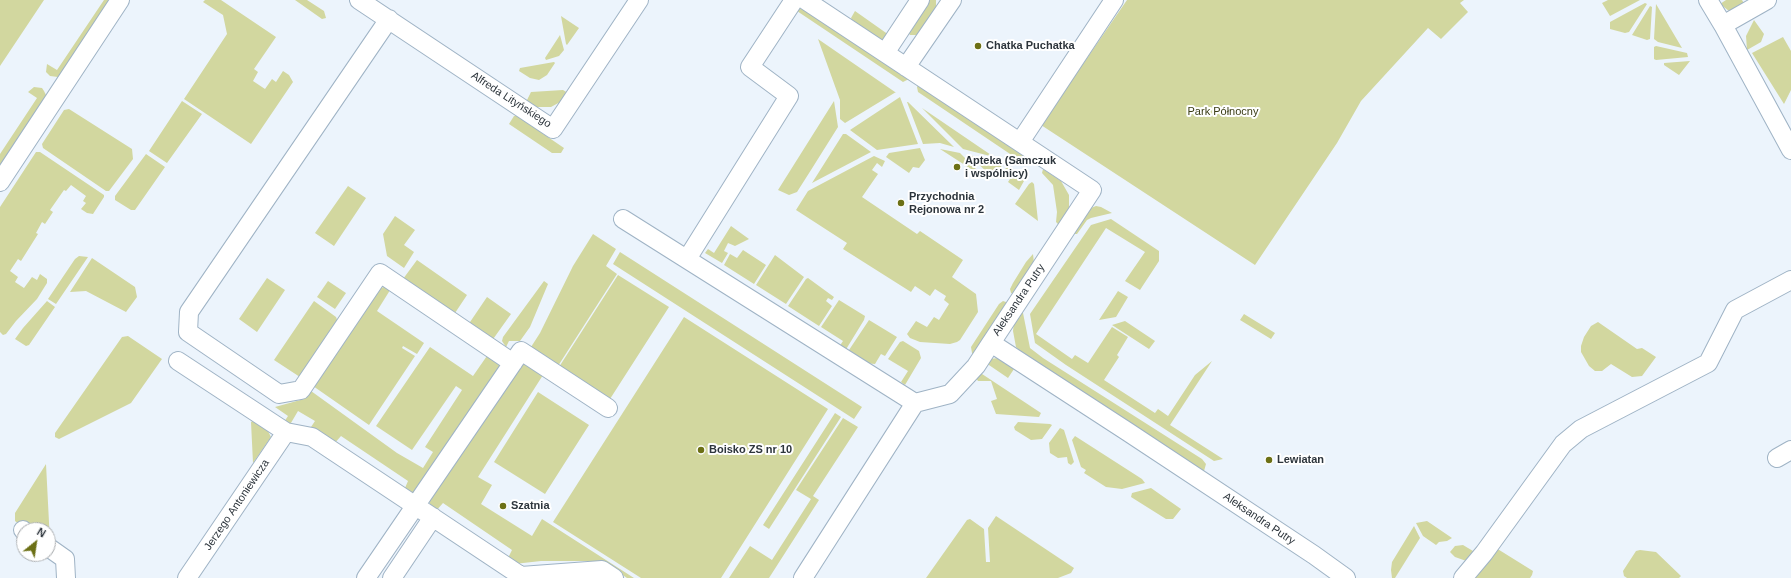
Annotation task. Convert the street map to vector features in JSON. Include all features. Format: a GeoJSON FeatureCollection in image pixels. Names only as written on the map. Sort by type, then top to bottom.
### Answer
{"type":"FeatureCollection","features":[{"type":"Feature","properties":{"kind":"street"},"geometry":{"type":"LineString","coordinates":[[0,182],[120,0]]}},
{"type":"Feature","properties":{"kind":"street","name":"Alfreda Lityńskiego"},"geometry":{"type":"LineString","coordinates":[[359,0],[553,129],[639,0]]}},
{"type":"Feature","properties":{"kind":"street"},"geometry":{"type":"LineString","coordinates":[[687,260],[790,96],[750,67],[794,0]]}},
{"type":"Feature","properties":{"kind":"street","name":"Aleksandra Putry"},"geometry":{"type":"LineString","coordinates":[[805,0],[1092,190],[991,343],[1159,452],[1346,578]]}},
{"type":"Feature","properties":{"kind":"street"},"geometry":{"type":"LineString","coordinates":[[885,52],[920,0]]}},
{"type":"Feature","properties":{"kind":"street"},"geometry":{"type":"LineString","coordinates":[[906,67],[952,0]]}},
{"type":"Feature","properties":{"kind":"street"},"geometry":{"type":"LineString","coordinates":[[1020,142],[1114,0]]}},
{"type":"Feature","properties":{"kind":"street"},"geometry":{"type":"LineString","coordinates":[[1708,0],[1791,150]]}},
{"type":"Feature","properties":{"kind":"street"},"geometry":{"type":"LineString","coordinates":[[1723,25],[1767,0]]}},
{"type":"Feature","properties":{"kind":"street"},"geometry":{"type":"LineString","coordinates":[[389,19],[189,312],[188,332],[279,394],[301,390],[380,273],[513,363]]}},
{"type":"Feature","properties":{"kind":"street"},"geometry":{"type":"LineString","coordinates":[[623,219],[915,403]]}},
{"type":"Feature","properties":{"kind":"street"},"geometry":{"type":"LineString","coordinates":[[1463,578],[1484,553],[1563,444],[1581,429],[1708,363],[1735,310],[1791,280]]}},
{"type":"Feature","properties":{"kind":"street"},"geometry":{"type":"LineString","coordinates":[[803,578],[915,403],[950,394],[976,366],[991,343]]}},
{"type":"Feature","properties":{"kind":"street"},"geometry":{"type":"LineString","coordinates":[[366,578],[521,351],[608,408]]}},
{"type":"Feature","properties":{"kind":"street"},"geometry":{"type":"LineString","coordinates":[[178,361],[286,432],[312,437],[521,577],[602,570],[614,578]]}},
{"type":"Feature","properties":{"kind":"street","name":"Jerzego Antoniewicza"},"geometry":{"type":"LineString","coordinates":[[187,578],[286,432]]}},
{"type":"Feature","properties":{"kind":"street"},"geometry":{"type":"LineString","coordinates":[[392,578],[433,517]]}},
{"type":"Feature","properties":{"kind":"street"},"geometry":{"type":"LineString","coordinates":[[56,552],[66,559],[66,578]]}},
{"type":"Feature","properties":{"kind":"green space"},"geometry":{"type":"Polygon","coordinates":[[[0,0],[44,0],[0,66],[0,0]]]}},
{"type":"Feature","properties":{"kind":"green space"},"geometry":{"type":"Polygon","coordinates":[[[104,0],[111,0],[61,75],[58,77],[50,76],[46,72],[47,64],[57,70],[104,0]]]}},
{"type":"Feature","properties":{"kind":"green space"},"geometry":{"type":"Polygon","coordinates":[[[205,0],[221,0],[276,37],[254,69],[258,72],[253,81],[265,89],[272,79],[276,82],[283,71],[289,75],[293,82],[251,144],[184,99],[227,34],[223,15],[203,2],[205,0]]]}},
{"type":"Feature","properties":{"kind":"green space"},"geometry":{"type":"Polygon","coordinates":[[[295,0],[307,0],[324,11],[326,18],[322,19],[295,0]]]}},
{"type":"Feature","properties":{"kind":"green space"},"geometry":{"type":"Polygon","coordinates":[[[928,0],[936,0],[936,7],[917,35],[910,35],[908,32],[928,0]]]}},
{"type":"Feature","properties":{"kind":"green space","name":"Park Północny"},"geometry":{"type":"Polygon","coordinates":[[[1127,0],[1464,0],[1460,3],[1468,12],[1441,39],[1428,28],[1361,101],[1337,143],[1255,265],[1041,125],[1127,0]]]}},
{"type":"Feature","properties":{"kind":"green space"},"geometry":{"type":"Polygon","coordinates":[[[1608,0],[1640,0],[1610,16],[1602,3],[1608,0]]]}},
{"type":"Feature","properties":{"kind":"green space"},"geometry":{"type":"Polygon","coordinates":[[[1726,0],[1742,0],[1745,5],[1729,11],[1720,4],[1726,0]]]}},
{"type":"Feature","properties":{"kind":"green space"},"geometry":{"type":"Polygon","coordinates":[[[1645,3],[1647,4],[1629,32],[1625,33],[1610,29],[1610,22],[1645,3]]]}},
{"type":"Feature","properties":{"kind":"green space"},"geometry":{"type":"Polygon","coordinates":[[[1656,4],[1682,48],[1658,42],[1654,39],[1656,4]]]}},
{"type":"Feature","properties":{"kind":"green space"},"geometry":{"type":"Polygon","coordinates":[[[1650,6],[1652,7],[1650,39],[1647,40],[1632,35],[1650,6]]]}},
{"type":"Feature","properties":{"kind":"green space"},"geometry":{"type":"Polygon","coordinates":[[[799,9],[803,9],[909,79],[903,82],[797,11],[799,9]]]}},
{"type":"Feature","properties":{"kind":"green space"},"geometry":{"type":"Polygon","coordinates":[[[855,11],[889,35],[883,42],[852,20],[851,18],[855,11]]]}},
{"type":"Feature","properties":{"kind":"green space"},"geometry":{"type":"Polygon","coordinates":[[[561,16],[579,28],[567,45],[566,44],[561,16]]]}},
{"type":"Feature","properties":{"kind":"green space"},"geometry":{"type":"Polygon","coordinates":[[[1754,20],[1764,34],[1761,42],[1747,50],[1746,36],[1754,20]]]}},
{"type":"Feature","properties":{"kind":"green space"},"geometry":{"type":"Polygon","coordinates":[[[560,35],[564,50],[559,56],[546,60],[545,58],[560,35]]]}},
{"type":"Feature","properties":{"kind":"green space"},"geometry":{"type":"Polygon","coordinates":[[[1783,37],[1791,51],[1791,90],[1784,104],[1752,53],[1783,37]]]}},
{"type":"Feature","properties":{"kind":"green space"},"geometry":{"type":"Polygon","coordinates":[[[818,39],[896,92],[845,123],[840,119],[840,100],[818,39]]]}},
{"type":"Feature","properties":{"kind":"green space"},"geometry":{"type":"Polygon","coordinates":[[[1656,46],[1687,53],[1688,57],[1656,60],[1654,59],[1654,47],[1656,46]]]}},
{"type":"Feature","properties":{"kind":"green space"},"geometry":{"type":"Polygon","coordinates":[[[1690,61],[1679,75],[1664,65],[1664,63],[1690,61]]]}},
{"type":"Feature","properties":{"kind":"green space"},"geometry":{"type":"Polygon","coordinates":[[[555,63],[547,75],[539,80],[530,78],[519,71],[520,68],[555,63]]]}},
{"type":"Feature","properties":{"kind":"green space"},"geometry":{"type":"Polygon","coordinates":[[[918,85],[1028,159],[1027,161],[1022,162],[918,92],[918,85]]]}},
{"type":"Feature","properties":{"kind":"green space"},"geometry":{"type":"Polygon","coordinates":[[[34,87],[42,88],[46,95],[44,101],[0,167],[0,154],[37,98],[28,92],[34,87]]]}},
{"type":"Feature","properties":{"kind":"green space"},"geometry":{"type":"Polygon","coordinates":[[[563,90],[568,93],[562,101],[551,107],[536,107],[526,102],[531,92],[563,90]]]}},
{"type":"Feature","properties":{"kind":"green space"},"geometry":{"type":"Polygon","coordinates":[[[900,97],[918,144],[877,150],[850,130],[900,97]]]}},
{"type":"Feature","properties":{"kind":"green space"},"geometry":{"type":"Polygon","coordinates":[[[182,101],[202,114],[167,163],[149,151],[182,101]]]}},
{"type":"Feature","properties":{"kind":"green space"},"geometry":{"type":"Polygon","coordinates":[[[834,101],[838,127],[811,170],[797,192],[789,195],[778,190],[834,101]]]}},
{"type":"Feature","properties":{"kind":"green space"},"geometry":{"type":"Polygon","coordinates":[[[907,102],[954,147],[940,143],[923,144],[907,102]]]}},
{"type":"Feature","properties":{"kind":"green space"},"geometry":{"type":"Polygon","coordinates":[[[922,108],[994,157],[963,149],[922,108]]]}},
{"type":"Feature","properties":{"kind":"green space"},"geometry":{"type":"Polygon","coordinates":[[[69,109],[132,149],[133,159],[109,191],[106,191],[43,148],[42,144],[64,110],[69,109]]]}},
{"type":"Feature","properties":{"kind":"green space"},"geometry":{"type":"Polygon","coordinates":[[[514,116],[517,116],[564,148],[561,153],[552,153],[509,124],[514,116]]]}},
{"type":"Feature","properties":{"kind":"green space"},"geometry":{"type":"Polygon","coordinates":[[[843,134],[846,134],[871,152],[812,183],[843,134]]]}},
{"type":"Feature","properties":{"kind":"green space"},"geometry":{"type":"Polygon","coordinates":[[[920,148],[925,160],[919,168],[913,167],[909,173],[886,157],[889,153],[920,148]]]}},
{"type":"Feature","properties":{"kind":"green space"},"geometry":{"type":"Polygon","coordinates":[[[940,149],[960,153],[985,178],[940,149]]]}},
{"type":"Feature","properties":{"kind":"green space"},"geometry":{"type":"Polygon","coordinates":[[[36,152],[40,152],[104,195],[104,197],[93,214],[87,213],[81,209],[86,203],[83,201],[86,196],[71,185],[66,191],[64,190],[50,210],[53,212],[45,224],[42,222],[36,233],[38,234],[21,261],[18,259],[10,271],[18,277],[15,282],[24,288],[32,277],[37,280],[40,274],[47,279],[47,283],[37,299],[6,334],[3,335],[0,332],[0,207],[36,152]]]}},
{"type":"Feature","properties":{"kind":"green space"},"geometry":{"type":"Polygon","coordinates":[[[146,154],[165,167],[135,210],[131,210],[115,200],[115,196],[146,154]]]}},
{"type":"Feature","properties":{"kind":"green space"},"geometry":{"type":"Polygon","coordinates":[[[969,155],[1003,164],[993,178],[969,155]]]}},
{"type":"Feature","properties":{"kind":"green space"},"geometry":{"type":"Polygon","coordinates":[[[874,156],[885,161],[882,167],[877,163],[872,170],[878,174],[862,197],[917,234],[920,231],[963,260],[952,277],[976,294],[978,312],[960,340],[957,342],[950,344],[920,342],[910,338],[907,334],[916,321],[927,327],[934,317],[939,320],[949,304],[944,300],[946,296],[935,289],[930,296],[915,286],[911,292],[843,249],[847,243],[796,210],[808,191],[874,156]]]}},
{"type":"Feature","properties":{"kind":"green space"},"geometry":{"type":"Polygon","coordinates":[[[1009,167],[1024,177],[1024,181],[1019,190],[1008,182],[1010,179],[1002,173],[1009,167]]]}},
{"type":"Feature","properties":{"kind":"green space"},"geometry":{"type":"Polygon","coordinates":[[[1043,169],[1061,181],[1069,195],[1069,209],[1059,225],[1056,222],[1057,212],[1053,185],[1042,173],[1043,169]]]}},
{"type":"Feature","properties":{"kind":"green space"},"geometry":{"type":"Polygon","coordinates":[[[1032,182],[1034,184],[1038,221],[1015,204],[1032,182]]]}},
{"type":"Feature","properties":{"kind":"green space"},"geometry":{"type":"Polygon","coordinates":[[[348,186],[366,198],[334,246],[315,233],[348,186]]]}},
{"type":"Feature","properties":{"kind":"green space"},"geometry":{"type":"Polygon","coordinates":[[[1096,206],[1112,213],[1087,220],[1077,234],[1075,234],[1074,233],[1091,208],[1096,206]]]}},
{"type":"Feature","properties":{"kind":"green space"},"geometry":{"type":"Polygon","coordinates":[[[395,216],[415,230],[404,245],[414,252],[404,268],[387,256],[383,234],[395,216]]]}},
{"type":"Feature","properties":{"kind":"green space"},"geometry":{"type":"Polygon","coordinates":[[[1111,219],[1159,251],[1159,261],[1140,290],[1125,281],[1145,252],[1106,228],[1036,334],[1072,359],[1075,355],[1088,363],[1112,327],[1128,337],[1117,355],[1119,357],[1104,380],[1155,413],[1158,409],[1168,416],[1195,375],[1212,361],[1170,425],[1223,459],[1214,461],[1066,365],[1035,343],[1030,314],[1091,225],[1111,219]]]}},
{"type":"Feature","properties":{"kind":"green space"},"geometry":{"type":"Polygon","coordinates":[[[731,226],[749,239],[735,246],[728,243],[724,251],[728,253],[722,263],[705,253],[708,249],[714,253],[731,226]]]}},
{"type":"Feature","properties":{"kind":"green space"},"geometry":{"type":"Polygon","coordinates":[[[593,234],[616,249],[606,266],[617,274],[558,366],[531,347],[540,333],[573,266],[593,234]]]}},
{"type":"Feature","properties":{"kind":"green space"},"geometry":{"type":"Polygon","coordinates":[[[743,250],[766,265],[754,284],[724,265],[730,254],[737,258],[743,250]]]}},
{"type":"Feature","properties":{"kind":"green space"},"geometry":{"type":"Polygon","coordinates":[[[620,252],[862,407],[854,419],[613,264],[620,252]]]}},
{"type":"Feature","properties":{"kind":"green space"},"geometry":{"type":"Polygon","coordinates":[[[1033,254],[1034,263],[1014,294],[1011,293],[1010,289],[1013,283],[1026,262],[1033,254]]]}},
{"type":"Feature","properties":{"kind":"green space"},"geometry":{"type":"Polygon","coordinates":[[[775,255],[804,277],[786,304],[756,285],[775,255]]]}},
{"type":"Feature","properties":{"kind":"green space"},"geometry":{"type":"Polygon","coordinates":[[[79,256],[88,257],[56,304],[48,299],[75,259],[79,256]]]}},
{"type":"Feature","properties":{"kind":"green space"},"geometry":{"type":"Polygon","coordinates":[[[92,258],[135,287],[137,297],[126,312],[86,291],[70,292],[92,258]]]}},
{"type":"Feature","properties":{"kind":"green space"},"geometry":{"type":"Polygon","coordinates":[[[417,260],[467,295],[453,316],[403,279],[417,260]]]}},
{"type":"Feature","properties":{"kind":"green space"},"geometry":{"type":"Polygon","coordinates":[[[618,275],[669,307],[610,399],[559,367],[618,275]]]}},
{"type":"Feature","properties":{"kind":"green space"},"geometry":{"type":"Polygon","coordinates":[[[267,278],[285,290],[257,332],[239,319],[267,278]]]}},
{"type":"Feature","properties":{"kind":"green space"},"geometry":{"type":"Polygon","coordinates":[[[808,278],[834,297],[832,300],[828,298],[826,301],[832,306],[819,326],[788,306],[808,278]]]}},
{"type":"Feature","properties":{"kind":"green space"},"geometry":{"type":"Polygon","coordinates":[[[328,281],[346,293],[335,309],[317,297],[328,281]]]}},
{"type":"Feature","properties":{"kind":"green space"},"geometry":{"type":"Polygon","coordinates":[[[544,281],[548,284],[530,327],[520,341],[509,341],[506,347],[502,341],[503,337],[544,281]]]}},
{"type":"Feature","properties":{"kind":"green space"},"geometry":{"type":"Polygon","coordinates":[[[388,285],[392,287],[377,311],[424,343],[417,354],[403,346],[402,348],[415,356],[369,425],[313,386],[379,289],[388,285]]]}},
{"type":"Feature","properties":{"kind":"green space"},"geometry":{"type":"Polygon","coordinates":[[[1118,291],[1128,297],[1116,317],[1099,320],[1118,291]]]}},
{"type":"Feature","properties":{"kind":"green space"},"geometry":{"type":"Polygon","coordinates":[[[487,297],[511,314],[491,342],[468,325],[487,297]]]}},
{"type":"Feature","properties":{"kind":"green space"},"geometry":{"type":"Polygon","coordinates":[[[839,300],[865,316],[845,351],[839,347],[843,341],[821,327],[839,300]]]}},
{"type":"Feature","properties":{"kind":"green space"},"geometry":{"type":"Polygon","coordinates":[[[47,301],[55,307],[29,345],[26,346],[15,339],[23,328],[47,301]]]}},
{"type":"Feature","properties":{"kind":"green space"},"geometry":{"type":"Polygon","coordinates":[[[314,301],[336,317],[338,322],[303,379],[274,360],[314,301]]]}},
{"type":"Feature","properties":{"kind":"green space"},"geometry":{"type":"Polygon","coordinates":[[[1003,301],[1006,302],[1006,305],[978,346],[979,349],[975,356],[972,353],[971,347],[999,304],[1003,301]]]}},
{"type":"Feature","properties":{"kind":"green space"},"geometry":{"type":"Polygon","coordinates":[[[1020,311],[1023,313],[1030,348],[1043,358],[1202,459],[1206,464],[1204,471],[1022,354],[1016,347],[1013,331],[1014,322],[1020,311]]]}},
{"type":"Feature","properties":{"kind":"green space"},"geometry":{"type":"Polygon","coordinates":[[[1244,314],[1275,333],[1271,339],[1240,320],[1244,314]]]}},
{"type":"Feature","properties":{"kind":"green space","name":"Boisko ZS nr 10"},"geometry":{"type":"Polygon","coordinates":[[[684,317],[828,409],[721,578],[641,578],[553,522],[684,317]]]}},
{"type":"Feature","properties":{"kind":"green space"},"geometry":{"type":"Polygon","coordinates":[[[869,320],[897,337],[885,356],[881,354],[875,364],[864,363],[847,353],[869,320]]]}},
{"type":"Feature","properties":{"kind":"green space"},"geometry":{"type":"Polygon","coordinates":[[[1125,321],[1155,341],[1149,349],[1112,325],[1125,321]]]}},
{"type":"Feature","properties":{"kind":"green space"},"geometry":{"type":"Polygon","coordinates":[[[1598,322],[1637,349],[1642,348],[1656,357],[1642,376],[1632,377],[1611,364],[1602,371],[1595,371],[1589,366],[1581,352],[1581,346],[1584,337],[1591,326],[1598,322]]]}},
{"type":"Feature","properties":{"kind":"green space"},"geometry":{"type":"Polygon","coordinates":[[[128,336],[162,359],[131,403],[59,439],[55,437],[55,433],[122,337],[128,336]]]}},
{"type":"Feature","properties":{"kind":"green space"},"geometry":{"type":"Polygon","coordinates":[[[903,341],[919,351],[921,358],[905,385],[901,382],[908,371],[888,359],[900,342],[903,341]]]}},
{"type":"Feature","properties":{"kind":"green space"},"geometry":{"type":"Polygon","coordinates":[[[430,347],[473,376],[489,353],[500,361],[500,368],[414,493],[406,492],[405,488],[408,481],[341,436],[334,444],[311,427],[315,421],[298,411],[288,428],[282,425],[288,416],[275,407],[304,399],[309,391],[311,391],[397,453],[423,468],[433,452],[425,447],[462,390],[456,386],[412,450],[376,426],[430,347]]]}},
{"type":"Feature","properties":{"kind":"green space"},"geometry":{"type":"Polygon","coordinates":[[[998,358],[1014,369],[1008,378],[986,363],[990,359],[998,358]]]}},
{"type":"Feature","properties":{"kind":"green space"},"geometry":{"type":"Polygon","coordinates":[[[521,362],[543,375],[478,477],[492,485],[481,504],[532,536],[542,519],[634,578],[627,578],[602,561],[541,561],[514,564],[507,560],[512,550],[443,503],[436,511],[431,507],[429,501],[431,497],[521,362]]]}},
{"type":"Feature","properties":{"kind":"green space"},"geometry":{"type":"Polygon","coordinates":[[[979,372],[1041,413],[1039,417],[996,414],[991,401],[997,399],[991,381],[978,381],[976,378],[979,372]]]}},
{"type":"Feature","properties":{"kind":"green space"},"geometry":{"type":"Polygon","coordinates":[[[538,392],[589,425],[545,494],[494,462],[538,392]]]}},
{"type":"Feature","properties":{"kind":"green space"},"geometry":{"type":"Polygon","coordinates":[[[835,413],[841,417],[769,529],[763,525],[835,413]]]}},
{"type":"Feature","properties":{"kind":"green space"},"geometry":{"type":"Polygon","coordinates":[[[843,418],[858,427],[813,496],[819,500],[769,578],[729,578],[750,546],[772,560],[811,499],[796,490],[843,418]]]}},
{"type":"Feature","properties":{"kind":"green space"},"geometry":{"type":"Polygon","coordinates":[[[253,421],[268,431],[271,437],[253,463],[251,422],[253,421]]]}},
{"type":"Feature","properties":{"kind":"green space"},"geometry":{"type":"Polygon","coordinates":[[[1018,422],[1052,425],[1042,439],[1031,440],[1015,430],[1014,427],[1018,422]]]}},
{"type":"Feature","properties":{"kind":"green space"},"geometry":{"type":"Polygon","coordinates":[[[1060,428],[1064,430],[1074,462],[1071,465],[1068,463],[1067,457],[1058,458],[1050,453],[1049,443],[1060,428]]]}},
{"type":"Feature","properties":{"kind":"green space"},"geometry":{"type":"Polygon","coordinates":[[[1075,436],[1142,479],[1145,483],[1122,489],[1106,487],[1084,473],[1086,470],[1081,467],[1072,440],[1075,436]]]}},
{"type":"Feature","properties":{"kind":"green space"},"geometry":{"type":"Polygon","coordinates":[[[46,464],[49,522],[16,522],[15,513],[46,464]]]}},
{"type":"Feature","properties":{"kind":"green space"},"geometry":{"type":"Polygon","coordinates":[[[1151,488],[1181,509],[1173,519],[1166,519],[1131,497],[1132,493],[1151,488]]]}},
{"type":"Feature","properties":{"kind":"green space"},"geometry":{"type":"Polygon","coordinates":[[[996,516],[1074,568],[1071,573],[1058,578],[926,578],[967,520],[970,519],[984,529],[986,562],[990,562],[988,528],[996,516]]]}},
{"type":"Feature","properties":{"kind":"green space"},"geometry":{"type":"Polygon","coordinates":[[[1427,521],[1452,538],[1447,541],[1439,542],[1436,545],[1423,536],[1416,523],[1427,521]]]}},
{"type":"Feature","properties":{"kind":"green space"},"geometry":{"type":"Polygon","coordinates":[[[1414,526],[1420,538],[1395,578],[1392,578],[1392,562],[1414,526]]]}},
{"type":"Feature","properties":{"kind":"green space"},"geometry":{"type":"Polygon","coordinates":[[[1463,545],[1473,551],[1475,560],[1472,563],[1455,557],[1450,552],[1455,546],[1463,545]]]}},
{"type":"Feature","properties":{"kind":"green space"},"geometry":{"type":"Polygon","coordinates":[[[1496,548],[1533,571],[1530,578],[1474,578],[1496,548]]]}},
{"type":"Feature","properties":{"kind":"green space"},"geometry":{"type":"Polygon","coordinates":[[[1636,551],[1656,552],[1681,576],[1679,578],[1627,578],[1624,576],[1623,571],[1636,551]]]}},
{"type":"Feature","properties":{"kind":"place","name":"Chatka Puchatka"},"geometry":{"type":"Point","coordinates":[978,46]}},
{"type":"Feature","properties":{"kind":"place","name":"Apteka (Samczuk i wspólnicy)"},"geometry":{"type":"Point","coordinates":[957,167]}},
{"type":"Feature","properties":{"kind":"place","name":"Przychodnia Rejonowa nr 2"},"geometry":{"type":"Point","coordinates":[901,203]}},
{"type":"Feature","properties":{"kind":"place","name":"Boisko ZS nr 10"},"geometry":{"type":"Point","coordinates":[701,450]}},
{"type":"Feature","properties":{"kind":"place","name":"Lewiatan"},"geometry":{"type":"Point","coordinates":[1269,460]}},
{"type":"Feature","properties":{"kind":"place","name":"Szatnia"},"geometry":{"type":"Point","coordinates":[503,506]}}]}
